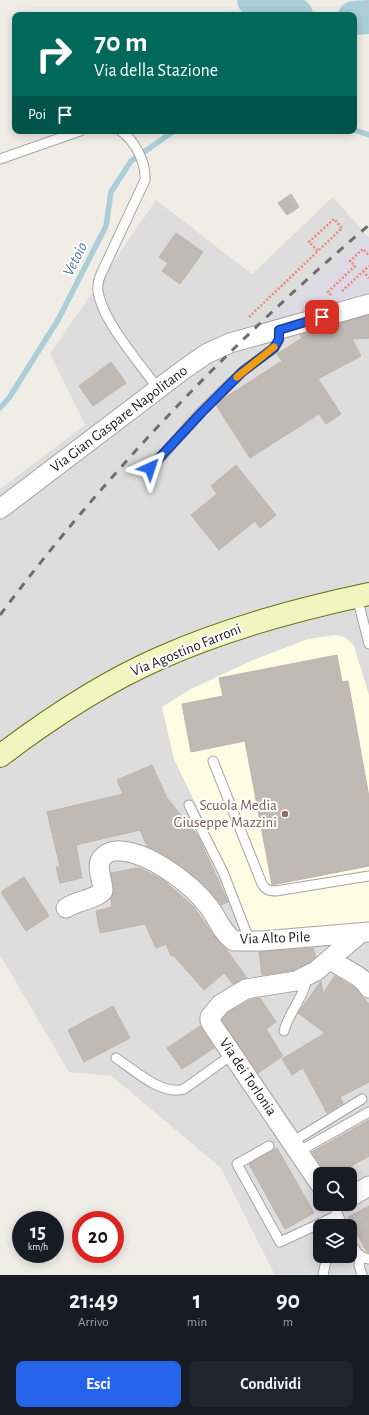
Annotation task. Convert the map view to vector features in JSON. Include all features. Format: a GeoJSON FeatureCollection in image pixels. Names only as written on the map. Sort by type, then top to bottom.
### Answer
{"type":"FeatureCollection","features":[{"type":"Feature","properties":{"kind":"street","name":"Via Gian Gaspare Napolitano"},"geometry":{"type":"LineString","coordinates":[[0,509],[200,358],[237,340],[279,330],[369,304]]}},
{"type":"Feature","properties":{"kind":"street","name":"Via Agostino Farroni"},"geometry":{"type":"LineString","coordinates":[[0,756],[59,713],[125,675],[160,658],[231,630],[315,606],[363,595]]}},
{"type":"Feature","properties":{"kind":"street","name":"Via Alto Pile"},"geometry":{"type":"LineString","coordinates":[[66,908],[75,902],[100,895],[103,891],[99,864],[105,854],[115,850],[131,851],[161,866],[184,881],[209,907],[229,937],[234,941],[250,942],[364,933]]}},
{"type":"Feature","properties":{"kind":"street"},"geometry":{"type":"LineString","coordinates":[[307,976],[331,960],[364,933]]}},
{"type":"Feature","properties":{"kind":"street"},"geometry":{"type":"LineString","coordinates":[[331,960],[338,966],[362,979],[369,988]]}},
{"type":"Feature","properties":{"kind":"street","name":"Via dei Torlonia"},"geometry":{"type":"LineString","coordinates":[[307,976],[296,981],[280,985],[246,989],[221,1004],[210,1017],[210,1021],[313,1174]]}},
{"type":"Feature","properties":{"kind":"street"},"geometry":{"type":"LineString","coordinates":[[357,1193],[369,1186]]}},
{"type":"Feature","properties":{"kind":"lane"},"geometry":{"type":"LineString","coordinates":[[0,159],[71,134]]}},
{"type":"Feature","properties":{"kind":"lane"},"geometry":{"type":"LineString","coordinates":[[124,134],[136,147],[143,166],[145,180],[102,272],[98,282],[98,290],[101,303],[108,317],[158,389]]}},
{"type":"Feature","properties":{"kind":"lane"},"geometry":{"type":"LineString","coordinates":[[150,468],[202,412],[242,372],[274,348],[279,339],[279,330]]}},
{"type":"Feature","properties":{"kind":"lane"},"geometry":{"type":"LineString","coordinates":[[363,595],[369,644]]}},
{"type":"Feature","properties":{"kind":"lane"},"geometry":{"type":"LineString","coordinates":[[213,760],[262,884],[266,889],[276,891],[369,876]]}},
{"type":"Feature","properties":{"kind":"lane"},"geometry":{"type":"LineString","coordinates":[[189,805],[223,872],[250,942]]}},
{"type":"Feature","properties":{"kind":"lane"},"geometry":{"type":"LineString","coordinates":[[284,1031],[286,1022],[306,986],[307,976]]}},
{"type":"Feature","properties":{"kind":"lane"},"geometry":{"type":"LineString","coordinates":[[116,1058],[162,1088],[177,1091],[184,1089],[233,1054]]}},
{"type":"Feature","properties":{"kind":"lane"},"geometry":{"type":"LineString","coordinates":[[295,1147],[362,1099]]}},
{"type":"Feature","properties":{"kind":"lane"},"geometry":{"type":"LineString","coordinates":[[295,1147],[369,1112]]}},
{"type":"Feature","properties":{"kind":"lane"},"geometry":{"type":"LineString","coordinates":[[269,1146],[237,1164],[280,1242],[338,1215]]}},
{"type":"Feature","properties":{"kind":"lane"},"geometry":{"type":"LineString","coordinates":[[337,1211],[340,1219]]}},
{"type":"Feature","properties":{"kind":"lane"},"geometry":{"type":"LineString","coordinates":[[357,1251],[365,1258],[359,1265],[362,1275]]}},
{"type":"Feature","properties":{"kind":"lane"},"geometry":{"type":"LineString","coordinates":[[323,1275],[326,1263]]}},
{"type":"Feature","properties":{"kind":"path"},"geometry":{"type":"LineString","coordinates":[[237,340],[253,314],[342,228],[334,219],[309,242],[318,251]]}},
{"type":"Feature","properties":{"kind":"path"},"geometry":{"type":"LineString","coordinates":[[334,298],[328,292],[355,266],[350,261],[363,249],[369,256]]}},
{"type":"Feature","properties":{"kind":"path"},"geometry":{"type":"LineString","coordinates":[[340,293],[369,266]]}},
{"type":"Feature","properties":{"kind":"path"},"geometry":{"type":"LineString","coordinates":[[363,271],[369,278]]}},
{"type":"Feature","properties":{"kind":"shaded area"},"geometry":{"type":"Polygon","coordinates":[[[333,197],[369,238],[369,1275],[275,1275],[221,1168],[112,1076],[69,1072],[0,955],[0,489],[85,425],[50,354],[156,200],[252,274],[333,197]]]}},
{"type":"Feature","properties":{"kind":"shaded area"},"geometry":{"type":"Polygon","coordinates":[[[366,235],[369,238],[369,291],[270,324],[366,235]]]}},
{"type":"Feature","properties":{"kind":"shaded area","name":"Scuola Media Giuseppe Mazzini"},"geometry":{"type":"Polygon","coordinates":[[[336,635],[346,638],[354,646],[369,695],[369,927],[256,935],[248,926],[227,869],[174,759],[162,707],[191,689],[251,661],[308,639],[336,635]]]}},
{"type":"Feature","properties":{"kind":"building"},"geometry":{"type":"Polygon","coordinates":[[[291,194],[299,207],[287,215],[278,203],[291,194]]]}},
{"type":"Feature","properties":{"kind":"building"},"geometry":{"type":"Polygon","coordinates":[[[176,233],[203,252],[180,284],[162,271],[168,263],[159,257],[176,233]]]}},
{"type":"Feature","properties":{"kind":"building"},"geometry":{"type":"Polygon","coordinates":[[[369,315],[369,338],[352,339],[361,356],[318,379],[341,414],[326,424],[319,414],[250,458],[216,405],[282,361],[277,354],[302,338],[300,335],[369,315]]]}},
{"type":"Feature","properties":{"kind":"building"},"geometry":{"type":"Polygon","coordinates":[[[111,362],[126,383],[93,406],[79,386],[111,362]]]}},
{"type":"Feature","properties":{"kind":"building"},"geometry":{"type":"Polygon","coordinates":[[[236,465],[276,515],[260,528],[255,521],[219,550],[191,515],[217,494],[211,486],[236,465]]]}},
{"type":"Feature","properties":{"kind":"building"},"geometry":{"type":"Polygon","coordinates":[[[337,655],[342,682],[348,681],[369,797],[369,866],[272,885],[245,741],[191,752],[182,704],[223,696],[219,678],[337,655]]]}},
{"type":"Feature","properties":{"kind":"building"},"geometry":{"type":"Polygon","coordinates":[[[152,765],[167,798],[198,836],[228,902],[221,905],[209,890],[188,871],[163,854],[147,846],[140,830],[76,845],[82,878],[60,883],[56,867],[60,867],[47,812],[123,794],[117,780],[152,765]]]}},
{"type":"Feature","properties":{"kind":"building"},"geometry":{"type":"Polygon","coordinates":[[[140,868],[163,880],[193,906],[214,936],[226,949],[247,978],[233,984],[224,973],[204,990],[173,955],[171,956],[166,944],[156,948],[145,924],[100,933],[96,911],[112,907],[111,899],[114,890],[111,873],[140,868]]]}},
{"type":"Feature","properties":{"kind":"building"},"geometry":{"type":"Polygon","coordinates":[[[24,877],[49,916],[26,931],[1,892],[24,877]]]}},
{"type":"Feature","properties":{"kind":"building"},"geometry":{"type":"Polygon","coordinates":[[[313,948],[316,957],[310,962],[291,971],[262,975],[259,952],[313,948]]]}},
{"type":"Feature","properties":{"kind":"building"},"geometry":{"type":"Polygon","coordinates":[[[335,976],[354,987],[369,1004],[369,1082],[340,1097],[343,1103],[327,1113],[303,1068],[292,1075],[282,1059],[325,1033],[298,1013],[321,981],[323,993],[335,976]]]}},
{"type":"Feature","properties":{"kind":"building"},"geometry":{"type":"Polygon","coordinates":[[[260,998],[276,1022],[266,1029],[283,1056],[258,1073],[222,1020],[228,1012],[250,1000],[260,998]]]}},
{"type":"Feature","properties":{"kind":"building"},"geometry":{"type":"Polygon","coordinates":[[[113,1006],[130,1038],[84,1062],[68,1030],[113,1006]]]}},
{"type":"Feature","properties":{"kind":"building"},"geometry":{"type":"Polygon","coordinates":[[[200,1026],[214,1048],[182,1069],[167,1048],[200,1026]]]}},
{"type":"Feature","properties":{"kind":"building"},"geometry":{"type":"Polygon","coordinates":[[[369,1120],[369,1156],[349,1167],[322,1167],[312,1152],[369,1120]]]}},
{"type":"Feature","properties":{"kind":"building"},"geometry":{"type":"Polygon","coordinates":[[[277,1148],[314,1213],[285,1229],[249,1164],[277,1148]]]}},
{"type":"Feature","properties":{"kind":"building"},"geometry":{"type":"Polygon","coordinates":[[[369,1206],[369,1253],[357,1234],[357,1219],[349,1219],[348,1217],[369,1206]]]}},
{"type":"Feature","properties":{"kind":"waterway"},"geometry":{"type":"LineString","coordinates":[[254,0],[288,12]]}},
{"type":"Feature","properties":{"kind":"waterway"},"geometry":{"type":"LineString","coordinates":[[357,18],[369,17]]}},
{"type":"Feature","properties":{"kind":"waterway","name":"Vetoio"},"geometry":{"type":"LineString","coordinates":[[357,131],[369,135]]}},
{"type":"Feature","properties":{"kind":"waterway","name":"Vetoio"},"geometry":{"type":"LineString","coordinates":[[0,408],[9,398],[58,320],[106,226],[111,192],[131,161],[170,134]]}},
{"type":"Feature","properties":{"kind":"railway"},"geometry":{"type":"LineString","coordinates":[[0,615],[84,510],[128,459],[174,410],[269,315],[318,269],[369,225]]}},
{"type":"Feature","properties":{"kind":"slow traffic"},"geometry":{"type":"LineString","coordinates":[[237,377],[247,367],[266,355],[274,347]]}},
{"type":"Feature","properties":{"kind":"place","name":"Scuola Media Giuseppe Mazzini"},"geometry":{"type":"Point","coordinates":[285,814]}},
{"type":"Feature","properties":{"kind":"route"},"geometry":{"type":"LineString","coordinates":[[150,468],[202,412],[242,372],[274,348],[280,336],[279,330],[322,317]]}}]}
